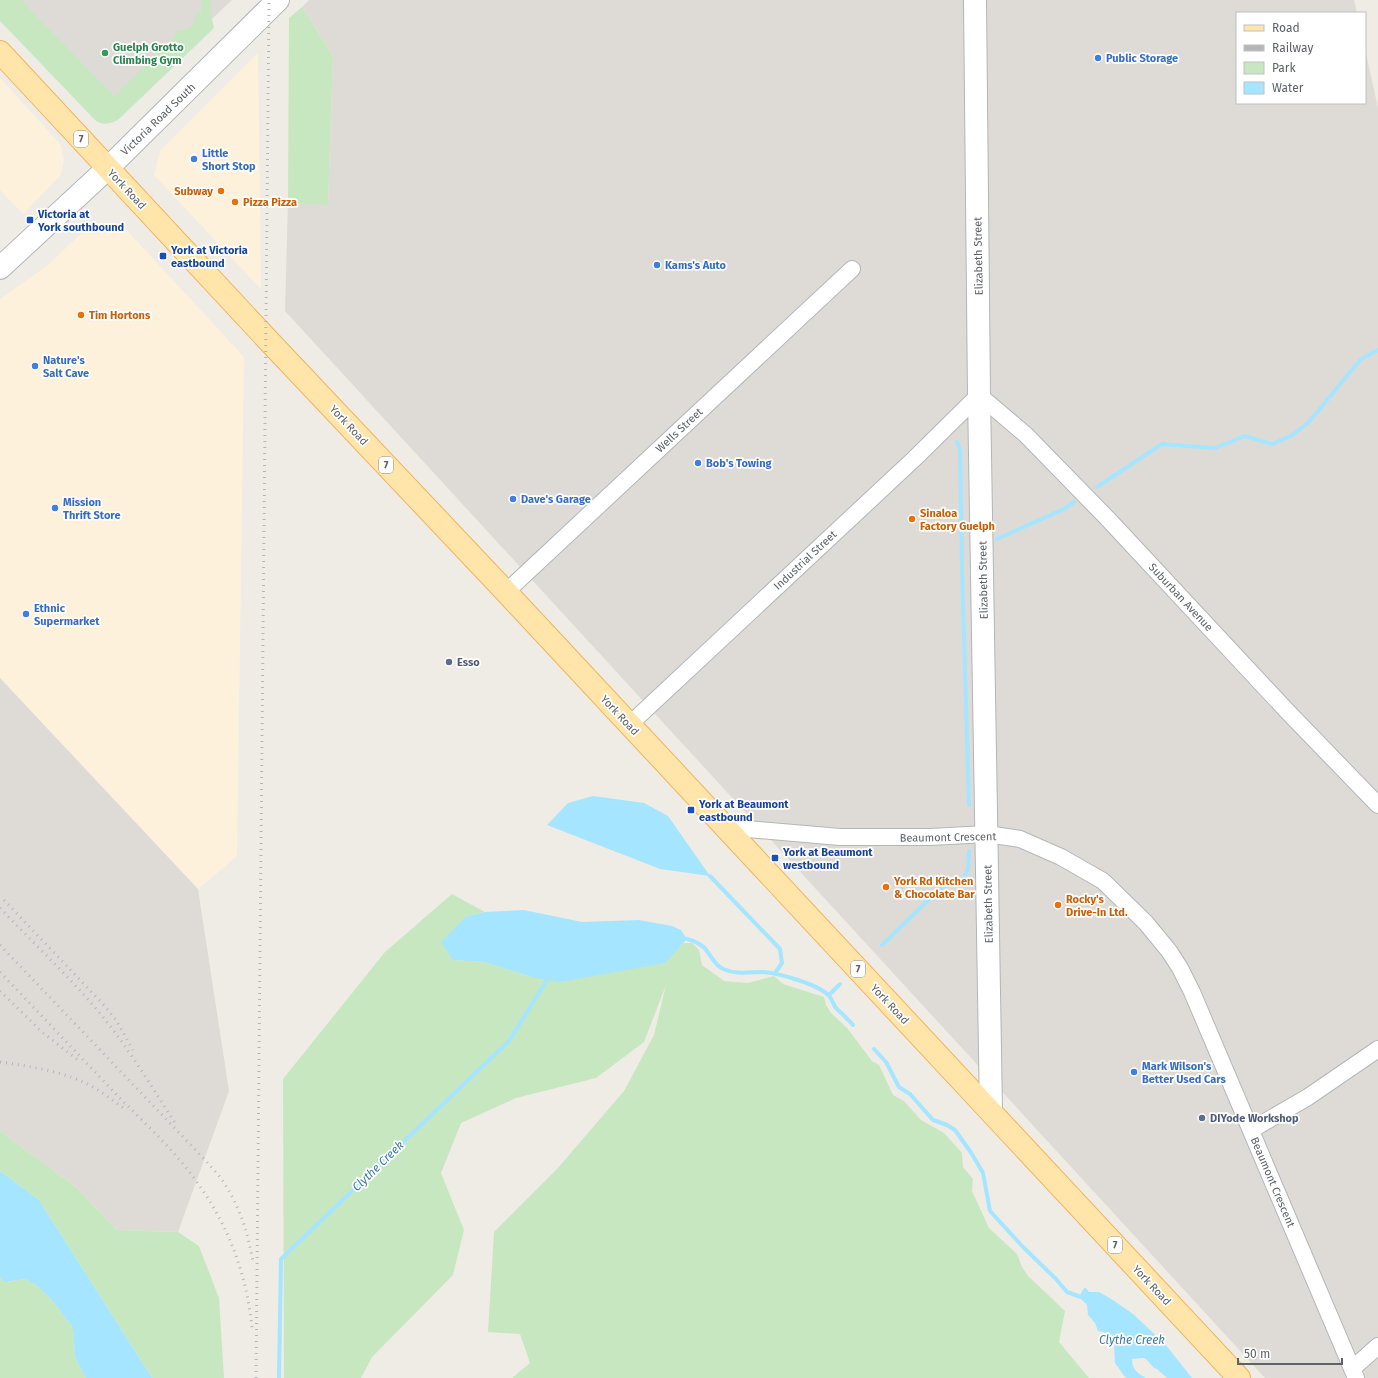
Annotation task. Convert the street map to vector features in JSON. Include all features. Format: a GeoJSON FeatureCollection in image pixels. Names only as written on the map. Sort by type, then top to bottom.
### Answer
{"type":"FeatureCollection","features":[{"type":"Feature","properties":{"kind":"main road","name":"York Road"},"geometry":{"type":"LineString","coordinates":[[0,52],[1239,1378]]}},
{"type":"Feature","properties":{"kind":"street","name":"Victoria Road South"},"geometry":{"type":"LineString","coordinates":[[0,268],[108,168],[278,0]]}},
{"type":"Feature","properties":{"kind":"street","name":"Elizabeth Street"},"geometry":{"type":"LineString","coordinates":[[975,0],[991,1112]]}},
{"type":"Feature","properties":{"kind":"street","name":"Wells Street"},"geometry":{"type":"LineString","coordinates":[[506,592],[852,269]]}},
{"type":"Feature","properties":{"kind":"street","name":"Industrial Street"},"geometry":{"type":"LineString","coordinates":[[629,725],[980,395]]}},
{"type":"Feature","properties":{"kind":"street","name":"Suburban Avenue"},"geometry":{"type":"LineString","coordinates":[[980,395],[1026,435],[1108,519],[1287,711],[1378,805]]}},
{"type":"Feature","properties":{"kind":"street","name":"Beaumont Crescent"},"geometry":{"type":"LineString","coordinates":[[724,827],[840,837],[930,837],[987,834],[1020,839],[1061,857],[1102,881],[1146,923],[1173,957],[1192,992],[1354,1374]]}},
{"type":"Feature","properties":{"kind":"street"},"geometry":{"type":"LineString","coordinates":[[1251,1130],[1308,1097],[1378,1049]]}},
{"type":"Feature","properties":{"kind":"street"},"geometry":{"type":"LineString","coordinates":[[1354,1374],[1378,1346]]}},
{"type":"Feature","properties":{"kind":"shaded area"},"geometry":{"type":"Polygon","coordinates":[[[0,0],[232,0],[106,119],[0,0]]]}},
{"type":"Feature","properties":{"kind":"shaded area"},"geometry":{"type":"Polygon","coordinates":[[[309,0],[1354,0],[1357,12],[1236,12],[1236,104],[1366,104],[1366,54],[1378,108],[1378,1378],[1265,1378],[285,311],[288,203],[328,204],[333,56],[302,7],[309,0]]]}},
{"type":"Feature","properties":{"kind":"shaded area"},"geometry":{"type":"Polygon","coordinates":[[[258,53],[261,289],[154,175],[160,151],[258,53]]]}},
{"type":"Feature","properties":{"kind":"shaded area"},"geometry":{"type":"Polygon","coordinates":[[[0,78],[61,145],[64,159],[61,175],[23,214],[0,190],[0,78]]]}},
{"type":"Feature","properties":{"kind":"shaded area"},"geometry":{"type":"Polygon","coordinates":[[[92,223],[121,224],[244,357],[237,856],[198,889],[0,678],[0,299],[48,265],[92,223]]]}},
{"type":"Feature","properties":{"kind":"shaded area"},"geometry":{"type":"Polygon","coordinates":[[[0,678],[198,889],[229,1091],[178,1232],[117,1230],[76,1187],[0,1131],[0,678]]]}},
{"type":"Feature","properties":{"kind":"green space"},"geometry":{"type":"Polygon","coordinates":[[[0,0],[21,0],[114,96],[176,35],[174,33],[179,29],[183,30],[192,26],[195,21],[196,13],[201,13],[202,0],[211,0],[211,15],[214,28],[119,119],[104,124],[95,120],[0,21],[0,0]]]}},
{"type":"Feature","properties":{"kind":"green space"},"geometry":{"type":"Polygon","coordinates":[[[302,7],[333,56],[328,205],[288,203],[289,18],[302,7]]]}},
{"type":"Feature","properties":{"kind":"green space"},"geometry":{"type":"Polygon","coordinates":[[[452,894],[485,912],[467,916],[453,960],[484,962],[535,978],[665,963],[684,943],[692,943],[699,950],[702,965],[724,981],[748,983],[774,976],[783,984],[824,997],[826,1005],[831,1013],[847,1028],[872,1061],[879,1065],[893,1095],[904,1101],[921,1120],[944,1133],[962,1153],[963,1167],[973,1179],[972,1191],[989,1228],[1017,1254],[1022,1267],[1028,1276],[1065,1311],[1059,1342],[1089,1378],[512,1378],[530,1363],[520,1334],[488,1332],[494,1232],[557,1169],[624,1091],[654,1035],[666,985],[644,1042],[596,1078],[516,1098],[461,1123],[441,1173],[464,1230],[453,1275],[372,1357],[361,1378],[284,1378],[283,1079],[385,952],[452,894]]]}},
{"type":"Feature","properties":{"kind":"green space"},"geometry":{"type":"Polygon","coordinates":[[[0,1131],[76,1187],[117,1230],[178,1232],[199,1246],[219,1298],[224,1378],[152,1378],[39,1200],[0,1171],[0,1131]]]}},
{"type":"Feature","properties":{"kind":"green space"},"geometry":{"type":"Polygon","coordinates":[[[0,1277],[6,1282],[25,1279],[36,1285],[53,1301],[73,1328],[75,1357],[86,1378],[0,1378],[0,1277]]]}},
{"type":"Feature","properties":{"kind":"water"},"geometry":{"type":"Polygon","coordinates":[[[593,796],[644,803],[668,816],[710,876],[660,869],[547,825],[568,803],[593,796]]]}},
{"type":"Feature","properties":{"kind":"water"},"geometry":{"type":"Polygon","coordinates":[[[524,910],[582,922],[639,920],[672,926],[681,930],[687,939],[665,963],[560,982],[535,978],[484,962],[453,960],[441,942],[467,916],[485,912],[524,910]]]}},
{"type":"Feature","properties":{"kind":"water"},"geometry":{"type":"Polygon","coordinates":[[[0,1171],[39,1200],[152,1378],[86,1378],[75,1357],[73,1328],[53,1301],[36,1285],[25,1279],[5,1282],[0,1277],[0,1171]]]}},
{"type":"Feature","properties":{"kind":"water","name":"Clythe Creek"},"geometry":{"type":"Polygon","coordinates":[[[1084,1288],[1086,1288],[1089,1292],[1099,1292],[1133,1314],[1165,1344],[1192,1378],[1167,1378],[1143,1358],[1132,1359],[1132,1362],[1136,1370],[1146,1378],[1125,1377],[1115,1363],[1114,1343],[1111,1334],[1098,1331],[1095,1323],[1088,1315],[1087,1305],[1079,1297],[1084,1288]]]}},
{"type":"Feature","properties":{"kind":"waterway"},"geometry":{"type":"LineString","coordinates":[[1097,487],[1162,444],[1215,448],[1245,436],[1272,444],[1291,436],[1308,423],[1361,359],[1378,350]]}},
{"type":"Feature","properties":{"kind":"waterway"},"geometry":{"type":"LineString","coordinates":[[957,442],[960,450],[969,805]]}},
{"type":"Feature","properties":{"kind":"waterway"},"geometry":{"type":"LineString","coordinates":[[997,539],[1064,509],[1074,502]]}},
{"type":"Feature","properties":{"kind":"waterway"},"geometry":{"type":"LineString","coordinates":[[882,945],[942,887],[962,882],[968,869],[969,851]]}},
{"type":"Feature","properties":{"kind":"waterway"},"geometry":{"type":"LineString","coordinates":[[710,876],[780,949],[782,963],[775,973]]}},
{"type":"Feature","properties":{"kind":"waterway","name":"Clythe Creek"},"geometry":{"type":"LineString","coordinates":[[687,939],[701,945],[718,965],[728,971],[738,973],[770,973],[807,983],[823,991],[829,996],[836,1008],[853,1025]]}},
{"type":"Feature","properties":{"kind":"waterway","name":"Clythe Creek"},"geometry":{"type":"LineString","coordinates":[[279,1378],[281,1259],[509,1041],[547,980]]}},
{"type":"Feature","properties":{"kind":"waterway"},"geometry":{"type":"LineString","coordinates":[[829,995],[840,984]]}},
{"type":"Feature","properties":{"kind":"waterway","name":"Clythe Creek"},"geometry":{"type":"LineString","coordinates":[[874,1049],[886,1062],[899,1087],[910,1094],[933,1120],[947,1125],[955,1130],[983,1173],[990,1211],[1067,1292],[1081,1297]]}},
{"type":"Feature","properties":{"kind":"railway"},"geometry":{"type":"LineString","coordinates":[[256,1378],[269,0]]}},
{"type":"Feature","properties":{"kind":"railway"},"geometry":{"type":"LineString","coordinates":[[4,900],[102,1003],[116,1020],[133,1050]]}},
{"type":"Feature","properties":{"kind":"railway"},"geometry":{"type":"LineString","coordinates":[[0,908],[65,975],[102,1016],[131,1056],[176,1124]]}},
{"type":"Feature","properties":{"kind":"railway"},"geometry":{"type":"LineString","coordinates":[[0,945],[218,1174],[230,1192],[239,1211],[249,1241],[253,1262]]}},
{"type":"Feature","properties":{"kind":"railway"},"geometry":{"type":"LineString","coordinates":[[0,972],[158,1136],[190,1172],[210,1201],[228,1235],[246,1290],[252,1328]]}},
{"type":"Feature","properties":{"kind":"railway"},"geometry":{"type":"LineString","coordinates":[[0,991],[42,1032],[79,1061]]}},
{"type":"Feature","properties":{"kind":"railway"},"geometry":{"type":"LineString","coordinates":[[0,1062],[41,1069],[71,1077],[93,1087],[125,1109]]}},
{"type":"Feature","properties":{"kind":"place","name":"Guelph Grotto Climbing Gym"},"geometry":{"type":"Point","coordinates":[105,53]}},
{"type":"Feature","properties":{"kind":"place","name":"Public Storage"},"geometry":{"type":"Point","coordinates":[1098,58]}},
{"type":"Feature","properties":{"kind":"place","name":"Little Short Stop"},"geometry":{"type":"Point","coordinates":[194,159]}},
{"type":"Feature","properties":{"kind":"place","name":"Subway"},"geometry":{"type":"Point","coordinates":[221,191]}},
{"type":"Feature","properties":{"kind":"place","name":"Pizza Pizza"},"geometry":{"type":"Point","coordinates":[235,202]}},
{"type":"Feature","properties":{"kind":"place","name":"Victoria at York southbound"},"geometry":{"type":"Point","coordinates":[30,220]}},
{"type":"Feature","properties":{"kind":"place","name":"York at Victoria eastbound"},"geometry":{"type":"Point","coordinates":[163,256]}},
{"type":"Feature","properties":{"kind":"place","name":"Kams's Auto"},"geometry":{"type":"Point","coordinates":[657,265]}},
{"type":"Feature","properties":{"kind":"place","name":"Tim Hortons"},"geometry":{"type":"Point","coordinates":[81,315]}},
{"type":"Feature","properties":{"kind":"place","name":"Nature's Salt Cave"},"geometry":{"type":"Point","coordinates":[35,366]}},
{"type":"Feature","properties":{"kind":"place","name":"Bob's Towing"},"geometry":{"type":"Point","coordinates":[698,463]}},
{"type":"Feature","properties":{"kind":"place","name":"Dave's Garage"},"geometry":{"type":"Point","coordinates":[513,499]}},
{"type":"Feature","properties":{"kind":"place","name":"Mission Thrift Store"},"geometry":{"type":"Point","coordinates":[55,508]}},
{"type":"Feature","properties":{"kind":"place","name":"Sinaloa Factory Guelph"},"geometry":{"type":"Point","coordinates":[912,519]}},
{"type":"Feature","properties":{"kind":"place","name":"Ethnic Supermarket"},"geometry":{"type":"Point","coordinates":[26,614]}},
{"type":"Feature","properties":{"kind":"place","name":"Esso"},"geometry":{"type":"Point","coordinates":[449,662]}},
{"type":"Feature","properties":{"kind":"place","name":"York at Beaumont eastbound"},"geometry":{"type":"Point","coordinates":[691,810]}},
{"type":"Feature","properties":{"kind":"place","name":"York at Beaumont westbound"},"geometry":{"type":"Point","coordinates":[775,858]}},
{"type":"Feature","properties":{"kind":"place","name":"York Rd Kitchen & Chocolate Bar"},"geometry":{"type":"Point","coordinates":[886,887]}},
{"type":"Feature","properties":{"kind":"place","name":"Rocky's Drive-In Ltd."},"geometry":{"type":"Point","coordinates":[1058,905]}},
{"type":"Feature","properties":{"kind":"place","name":"Mark Wilson's Better Used Cars"},"geometry":{"type":"Point","coordinates":[1134,1072]}},
{"type":"Feature","properties":{"kind":"place","name":"DIYode Workshop"},"geometry":{"type":"Point","coordinates":[1202,1118]}}]}
